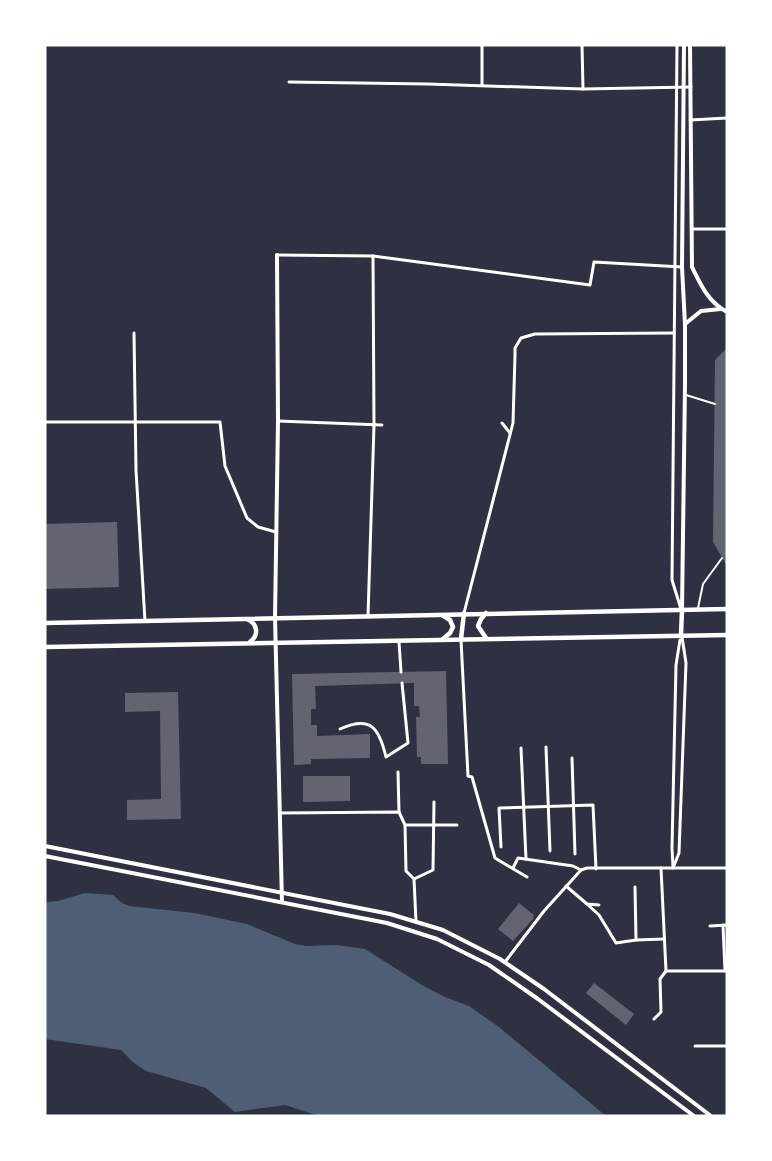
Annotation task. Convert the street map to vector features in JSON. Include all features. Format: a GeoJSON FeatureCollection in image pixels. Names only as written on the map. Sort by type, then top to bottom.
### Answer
{"type":"FeatureCollection","features":[{"type":"Feature","properties":{"kind":"main road"},"geometry":{"type":"LineString","coordinates":[[681,635],[685,395],[682,267],[684,45]]}},
{"type":"Feature","properties":{"kind":"main road"},"geometry":{"type":"LineString","coordinates":[[690,45],[692,267],[704,293],[727,312]]}},
{"type":"Feature","properties":{"kind":"main road"},"geometry":{"type":"LineString","coordinates":[[277,255],[278,421],[275,643],[282,902]]}},
{"type":"Feature","properties":{"kind":"main road"},"geometry":{"type":"LineString","coordinates":[[685,324],[700,311],[711,308],[721,309]]}},
{"type":"Feature","properties":{"kind":"main road"},"geometry":{"type":"LineString","coordinates":[[45,623],[727,609]]}},
{"type":"Feature","properties":{"kind":"main road"},"geometry":{"type":"LineString","coordinates":[[461,639],[464,613]]}},
{"type":"Feature","properties":{"kind":"main road"},"geometry":{"type":"LineString","coordinates":[[486,613],[478,626],[486,638]]}},
{"type":"Feature","properties":{"kind":"main road"},"geometry":{"type":"LineString","coordinates":[[441,614],[450,620],[453,627],[443,639]]}},
{"type":"Feature","properties":{"kind":"main road"},"geometry":{"type":"LineString","coordinates":[[246,618],[254,623],[256,632],[253,640],[247,643]]}},
{"type":"Feature","properties":{"kind":"main road"},"geometry":{"type":"LineString","coordinates":[[45,647],[727,635]]}},
{"type":"Feature","properties":{"kind":"main road"},"geometry":{"type":"LineString","coordinates":[[45,846],[390,914],[443,930],[505,962],[711,1116]]}},
{"type":"Feature","properties":{"kind":"main road"},"geometry":{"type":"LineString","coordinates":[[45,856],[387,923],[437,939],[489,964],[694,1116]]}},
{"type":"Feature","properties":{"kind":"street"},"geometry":{"type":"LineString","coordinates":[[482,45],[482,85]]}},
{"type":"Feature","properties":{"kind":"street"},"geometry":{"type":"LineString","coordinates":[[582,45],[583,89]]}},
{"type":"Feature","properties":{"kind":"street"},"geometry":{"type":"LineString","coordinates":[[677,45],[672,580],[681,610]]}},
{"type":"Feature","properties":{"kind":"street"},"geometry":{"type":"LineString","coordinates":[[289,82],[583,89],[690,87]]}},
{"type":"Feature","properties":{"kind":"street"},"geometry":{"type":"LineString","coordinates":[[690,120],[727,118]]}},
{"type":"Feature","properties":{"kind":"street"},"geometry":{"type":"LineString","coordinates":[[692,229],[727,229]]}},
{"type":"Feature","properties":{"kind":"street"},"geometry":{"type":"LineString","coordinates":[[277,255],[373,256],[590,285],[594,262],[682,267]]}},
{"type":"Feature","properties":{"kind":"street"},"geometry":{"type":"LineString","coordinates":[[368,616],[374,425],[373,256]]}},
{"type":"Feature","properties":{"kind":"street"},"geometry":{"type":"LineString","coordinates":[[134,333],[135,422],[145,621]]}},
{"type":"Feature","properties":{"kind":"street"},"geometry":{"type":"LineString","coordinates":[[464,613],[513,423],[515,348],[521,338],[535,334],[673,333]]}},
{"type":"Feature","properties":{"kind":"street"},"geometry":{"type":"LineString","coordinates":[[685,395],[715,404]]}},
{"type":"Feature","properties":{"kind":"street"},"geometry":{"type":"LineString","coordinates":[[278,421],[382,425]]}},
{"type":"Feature","properties":{"kind":"street"},"geometry":{"type":"LineString","coordinates":[[45,422],[220,422],[225,466],[247,518],[258,527],[276,532]]}},
{"type":"Feature","properties":{"kind":"street"},"geometry":{"type":"LineString","coordinates":[[502,423],[510,434]]}},
{"type":"Feature","properties":{"kind":"street"},"geometry":{"type":"LineString","coordinates":[[698,610],[703,584],[722,558]]}},
{"type":"Feature","properties":{"kind":"street"},"geometry":{"type":"LineString","coordinates":[[673,868],[676,665],[681,635]]}},
{"type":"Feature","properties":{"kind":"street"},"geometry":{"type":"LineString","coordinates":[[673,868],[679,853],[686,663],[681,635]]}},
{"type":"Feature","properties":{"kind":"street"},"geometry":{"type":"LineString","coordinates":[[461,639],[465,753],[468,776],[472,777],[495,858],[527,877]]}},
{"type":"Feature","properties":{"kind":"street"},"geometry":{"type":"LineString","coordinates":[[399,640],[401,672]]}},
{"type":"Feature","properties":{"kind":"street"},"geometry":{"type":"LineString","coordinates":[[340,729],[356,723],[366,723],[376,728],[381,736],[386,756],[408,743],[402,683]]}},
{"type":"Feature","properties":{"kind":"street"},"geometry":{"type":"LineString","coordinates":[[546,747],[550,851]]}},
{"type":"Feature","properties":{"kind":"street"},"geometry":{"type":"LineString","coordinates":[[521,748],[526,859]]}},
{"type":"Feature","properties":{"kind":"street"},"geometry":{"type":"LineString","coordinates":[[572,758],[575,854]]}},
{"type":"Feature","properties":{"kind":"street"},"geometry":{"type":"LineString","coordinates":[[398,772],[399,812],[405,825],[406,871],[414,879],[416,922]]}},
{"type":"Feature","properties":{"kind":"street"},"geometry":{"type":"LineString","coordinates":[[414,879],[433,870],[434,802]]}},
{"type":"Feature","properties":{"kind":"street"},"geometry":{"type":"LineString","coordinates":[[501,847],[500,808],[593,805],[596,869]]}},
{"type":"Feature","properties":{"kind":"street"},"geometry":{"type":"LineString","coordinates":[[280,813],[399,812]]}},
{"type":"Feature","properties":{"kind":"street"},"geometry":{"type":"LineString","coordinates":[[405,825],[457,825]]}},
{"type":"Feature","properties":{"kind":"street"},"geometry":{"type":"LineString","coordinates":[[512,868],[518,858],[573,866],[580,870],[727,868]]}},
{"type":"Feature","properties":{"kind":"street"},"geometry":{"type":"LineString","coordinates":[[654,1019],[661,1012],[660,979],[666,971],[661,868]]}},
{"type":"Feature","properties":{"kind":"street"},"geometry":{"type":"LineString","coordinates":[[505,962],[580,870]]}},
{"type":"Feature","properties":{"kind":"street"},"geometry":{"type":"LineString","coordinates":[[566,886],[598,915],[616,943],[664,939]]}},
{"type":"Feature","properties":{"kind":"street"},"geometry":{"type":"LineString","coordinates":[[636,887],[636,940]]}},
{"type":"Feature","properties":{"kind":"street"},"geometry":{"type":"LineString","coordinates":[[587,904],[599,905]]}},
{"type":"Feature","properties":{"kind":"street"},"geometry":{"type":"LineString","coordinates":[[666,971],[726,971],[725,925],[710,926]]}},
{"type":"Feature","properties":{"kind":"street"},"geometry":{"type":"LineString","coordinates":[[695,1046],[727,1046]]}},
{"type":"Feature","properties":{"kind":"water"},"geometry":{"type":"Polygon","coordinates":[[[85,893],[113,895],[129,906],[194,913],[247,924],[295,944],[336,945],[365,949],[422,985],[469,1006],[499,1027],[606,1116],[319,1116],[285,1105],[235,1112],[206,1088],[146,1071],[121,1050],[45,1039],[45,902],[58,901],[85,893]]]}},
{"type":"Feature","properties":{"kind":"building"},"geometry":{"type":"Polygon","coordinates":[[[727,348],[727,566],[713,542],[715,360],[727,348]]]}},
{"type":"Feature","properties":{"kind":"building"},"geometry":{"type":"Polygon","coordinates":[[[117,522],[119,587],[45,589],[45,524],[117,522]]]}},
{"type":"Feature","properties":{"kind":"building"},"geometry":{"type":"Polygon","coordinates":[[[446,671],[448,764],[421,764],[421,757],[417,757],[416,717],[420,717],[419,706],[414,706],[414,683],[315,686],[316,709],[311,709],[311,725],[317,725],[317,736],[370,734],[370,758],[311,759],[311,764],[294,765],[292,674],[446,671]]]}},
{"type":"Feature","properties":{"kind":"building"},"geometry":{"type":"Polygon","coordinates":[[[178,692],[181,819],[127,820],[127,800],[161,799],[160,711],[125,712],[125,693],[178,692]]]}},
{"type":"Feature","properties":{"kind":"building"},"geometry":{"type":"Polygon","coordinates":[[[303,776],[350,776],[350,801],[303,802],[303,776]]]}},
{"type":"Feature","properties":{"kind":"building"},"geometry":{"type":"Polygon","coordinates":[[[519,903],[534,915],[513,941],[498,929],[519,903]]]}},
{"type":"Feature","properties":{"kind":"building"},"geometry":{"type":"Polygon","coordinates":[[[594,983],[634,1014],[626,1025],[586,993],[594,983]]]}}]}
